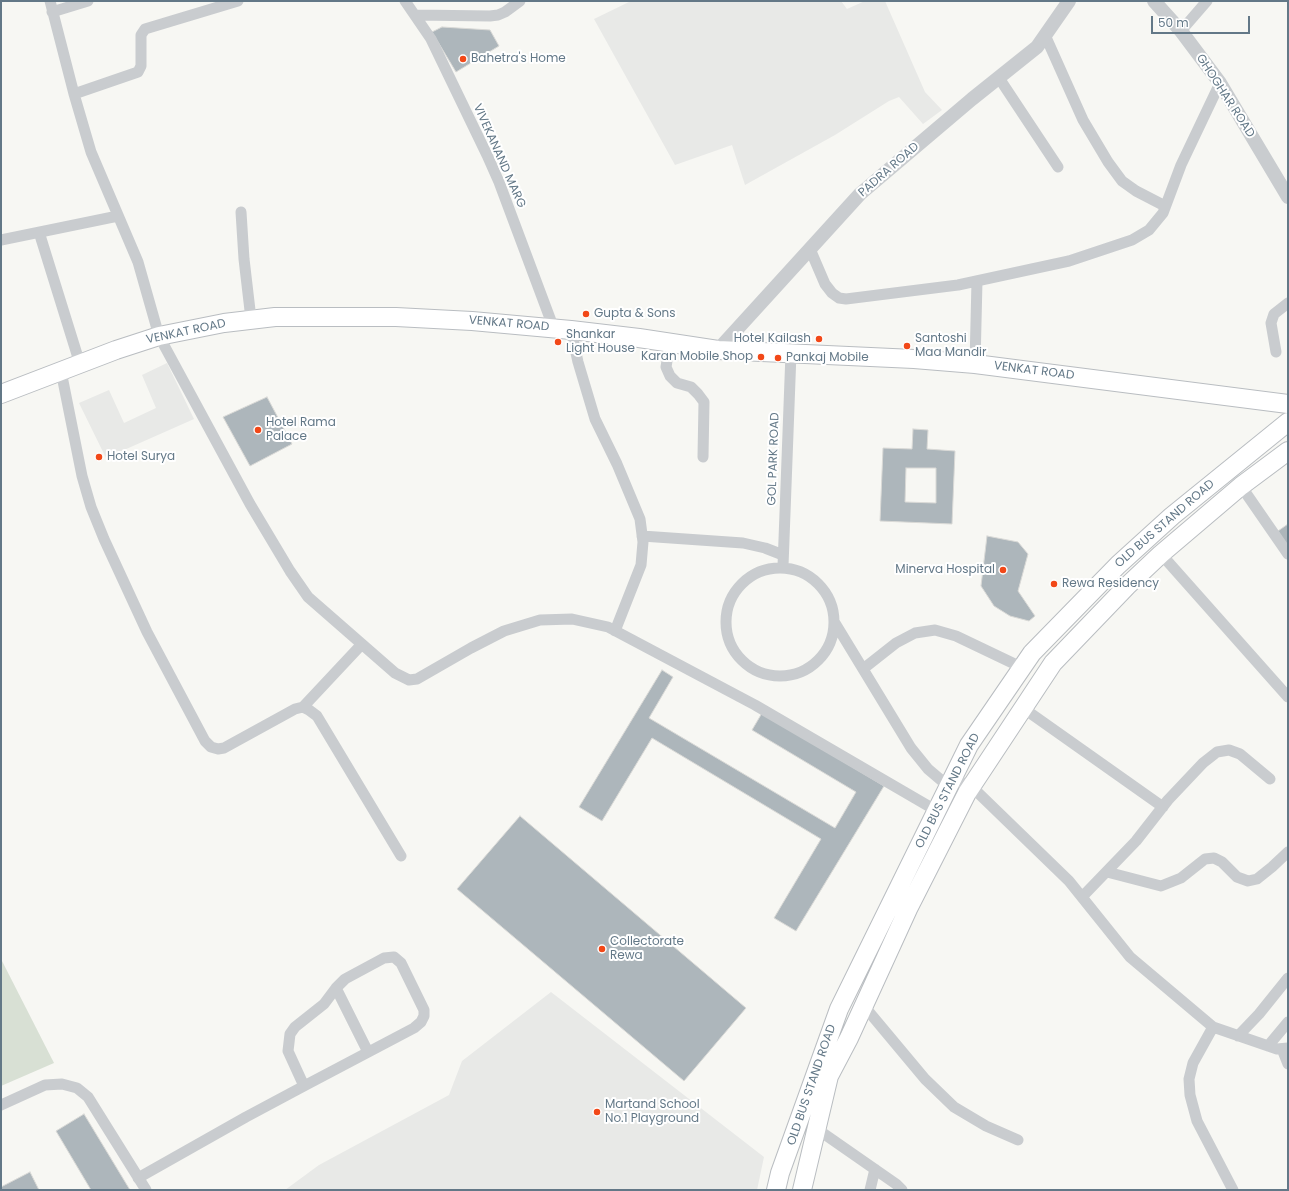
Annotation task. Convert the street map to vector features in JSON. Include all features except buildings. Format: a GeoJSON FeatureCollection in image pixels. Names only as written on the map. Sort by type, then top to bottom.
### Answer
{"type":"FeatureCollection","features":[{"type":"Feature","properties":{"kind":"main road","name":"VENKAT ROAD"},"geometry":{"type":"LineString","coordinates":[[1,394],[60,370],[159,336],[224,323],[251,319],[276,318],[396,317],[472,321],[563,329],[718,350],[914,359],[975,364],[1288,404]]}},
{"type":"Feature","properties":{"kind":"main road","name":"OLD BUS STAND ROAD"},"geometry":{"type":"LineString","coordinates":[[776,1190],[780,1173],[839,1009],[969,745],[1032,653],[1118,565],[1172,516],[1288,422]]}},
{"type":"Feature","properties":{"kind":"main road","name":"OLD BUS STAND ROAD"},"geometry":{"type":"LineString","coordinates":[[802,1190],[829,1076],[864,1006],[908,909],[971,786],[1053,662],[1127,586],[1161,554],[1241,486],[1288,451]]}},
{"type":"Feature","properties":{"kind":"street"},"geometry":{"type":"LineString","coordinates":[[88,1],[51,6],[90,152],[138,262],[159,336],[250,504],[290,571],[308,597],[395,673],[409,680],[417,679],[504,631],[540,620],[572,618],[608,627],[755,706],[937,810]]}},
{"type":"Feature","properties":{"kind":"street"},"geometry":{"type":"LineString","coordinates":[[74,94],[138,72],[141,66],[141,35],[145,29],[238,1]]}},
{"type":"Feature","properties":{"kind":"street","name":"VIVEKANAND MARG"},"geometry":{"type":"LineString","coordinates":[[405,1],[431,39],[496,175],[578,362],[595,419],[617,464],[640,519],[643,542],[641,565],[616,631]]}},
{"type":"Feature","properties":{"kind":"street"},"geometry":{"type":"LineString","coordinates":[[415,15],[498,15],[505,12],[520,1]]}},
{"type":"Feature","properties":{"kind":"street","name":"PADRA ROAD"},"geometry":{"type":"LineString","coordinates":[[718,350],[860,194],[1037,47],[1069,1]]}},
{"type":"Feature","properties":{"kind":"street","name":"GHOGHAR ROAD"},"geometry":{"type":"LineString","coordinates":[[1154,1],[1181,31],[1220,84],[1288,198]]}},
{"type":"Feature","properties":{"kind":"street"},"geometry":{"type":"LineString","coordinates":[[1181,31],[1207,1]]}},
{"type":"Feature","properties":{"kind":"street"},"geometry":{"type":"LineString","coordinates":[[1045,35],[1083,120],[1108,162],[1122,181],[1136,191],[1166,206]]}},
{"type":"Feature","properties":{"kind":"street"},"geometry":{"type":"LineString","coordinates":[[999,78],[1058,167]]}},
{"type":"Feature","properties":{"kind":"street"},"geometry":{"type":"LineString","coordinates":[[810,249],[825,284],[832,294],[839,298],[846,299],[958,285],[1069,261],[1132,240],[1149,230],[1158,220],[1166,206],[1181,165],[1220,84]]}},
{"type":"Feature","properties":{"kind":"street"},"geometry":{"type":"LineString","coordinates":[[241,212],[244,259],[251,319]]}},
{"type":"Feature","properties":{"kind":"street"},"geometry":{"type":"LineString","coordinates":[[1,240],[118,216]]}},
{"type":"Feature","properties":{"kind":"street"},"geometry":{"type":"LineString","coordinates":[[39,232],[80,364]]}},
{"type":"Feature","properties":{"kind":"street"},"geometry":{"type":"LineString","coordinates":[[975,364],[977,281]]}},
{"type":"Feature","properties":{"kind":"street"},"geometry":{"type":"LineString","coordinates":[[1276,352],[1271,323],[1274,314],[1288,303]]}},
{"type":"Feature","properties":{"kind":"street"},"geometry":{"type":"LineString","coordinates":[[670,343],[666,367],[670,376],[677,383],[691,387],[704,402],[702,457]]}},
{"type":"Feature","properties":{"kind":"street","name":"GOL PARK ROAD"},"geometry":{"type":"LineString","coordinates":[[783,566],[791,353]]}},
{"type":"Feature","properties":{"kind":"street"},"geometry":{"type":"LineString","coordinates":[[60,370],[82,476],[91,507],[104,539],[147,632],[205,741],[211,747],[218,749],[224,748],[295,708],[303,707],[309,710],[317,716],[401,856]]}},
{"type":"Feature","properties":{"kind":"street"},"geometry":{"type":"LineString","coordinates":[[1241,486],[1288,554]]}},
{"type":"Feature","properties":{"kind":"street"},"geometry":{"type":"LineString","coordinates":[[642,536],[743,542],[783,555]]}},
{"type":"Feature","properties":{"kind":"street"},"geometry":{"type":"LineString","coordinates":[[1161,554],[1288,697]]}},
{"type":"Feature","properties":{"kind":"street"},"geometry":{"type":"LineString","coordinates":[[783,566],[804,572],[821,584],[832,602],[835,624],[830,644],[817,662],[799,673],[778,677],[757,671],[739,659],[728,640],[725,619],[730,598],[743,581],[762,570],[783,566]]}},
{"type":"Feature","properties":{"kind":"street"},"geometry":{"type":"LineString","coordinates":[[835,624],[911,748],[928,769],[950,783],[971,786],[1069,880],[1130,957],[1213,1027],[1277,1049],[1285,1048],[1288,1064]]}},
{"type":"Feature","properties":{"kind":"street"},"geometry":{"type":"LineString","coordinates":[[863,669],[896,642],[915,633],[935,630],[956,636],[1022,668]]}},
{"type":"Feature","properties":{"kind":"street"},"geometry":{"type":"LineString","coordinates":[[303,707],[362,644]]}},
{"type":"Feature","properties":{"kind":"street"},"geometry":{"type":"LineString","coordinates":[[1023,708],[1163,807]]}},
{"type":"Feature","properties":{"kind":"street"},"geometry":{"type":"LineString","coordinates":[[1082,897],[1136,841],[1163,807],[1203,763],[1217,752],[1229,750],[1240,754],[1270,779]]}},
{"type":"Feature","properties":{"kind":"street"},"geometry":{"type":"LineString","coordinates":[[1106,872],[1161,886],[1181,878],[1205,859],[1214,858],[1222,862],[1237,877],[1248,881],[1257,879],[1272,868],[1288,852]]}},
{"type":"Feature","properties":{"kind":"street"},"geometry":{"type":"LineString","coordinates":[[138,1178],[246,1117],[414,1028],[421,1022],[424,1016],[424,1010],[401,963],[394,957],[384,958],[345,979],[324,1004],[295,1027],[290,1034],[288,1051],[304,1086]]}},
{"type":"Feature","properties":{"kind":"street"},"geometry":{"type":"LineString","coordinates":[[1238,1036],[1263,1009],[1288,978]]}},
{"type":"Feature","properties":{"kind":"street"},"geometry":{"type":"LineString","coordinates":[[336,988],[368,1052]]}},
{"type":"Feature","properties":{"kind":"street"},"geometry":{"type":"LineString","coordinates":[[864,1006],[925,1079],[954,1107],[986,1126],[1018,1140]]}},
{"type":"Feature","properties":{"kind":"street"},"geometry":{"type":"LineString","coordinates":[[1268,1046],[1288,1022]]}},
{"type":"Feature","properties":{"kind":"street"},"geometry":{"type":"LineString","coordinates":[[1213,1027],[1193,1063],[1189,1079],[1190,1095],[1197,1122],[1233,1190]]}},
{"type":"Feature","properties":{"kind":"street"},"geometry":{"type":"LineString","coordinates":[[1,1105],[45,1085],[62,1084],[77,1088],[88,1097],[146,1190]]}},
{"type":"Feature","properties":{"kind":"street"},"geometry":{"type":"LineString","coordinates":[[817,1129],[875,1169],[902,1190]]}},
{"type":"Feature","properties":{"kind":"street"},"geometry":{"type":"LineString","coordinates":[[870,1190],[875,1169]]}},
{"type":"Feature","properties":{"kind":"shaded area"},"geometry":{"type":"Polygon","coordinates":[[[631,1],[841,1],[847,9],[865,1],[885,1],[925,92],[942,110],[923,124],[899,97],[889,101],[835,135],[745,185],[732,145],[675,165],[594,19],[631,1]]]}},
{"type":"Feature","properties":{"kind":"shaded area"},"geometry":{"type":"Polygon","coordinates":[[[167,363],[194,419],[106,458],[79,403],[109,390],[124,423],[156,408],[142,375],[167,363]]]}},
{"type":"Feature","properties":{"kind":"shaded area"},"geometry":{"type":"Polygon","coordinates":[[[1,959],[54,1063],[1,1086],[1,959]]]}},
{"type":"Feature","properties":{"kind":"shaded area"},"geometry":{"type":"Polygon","coordinates":[[[551,992],[764,1157],[757,1190],[285,1190],[319,1165],[449,1095],[462,1061],[551,992]]]}},
{"type":"Feature","properties":{"kind":"place","name":"Bahetra's Home"},"geometry":{"type":"Point","coordinates":[463,59]}},
{"type":"Feature","properties":{"kind":"place","name":"Gupta & Sons"},"geometry":{"type":"Point","coordinates":[586,314]}},
{"type":"Feature","properties":{"kind":"place","name":"Hotel Kailash"},"geometry":{"type":"Point","coordinates":[819,339]}},
{"type":"Feature","properties":{"kind":"place","name":"Shankar Light House"},"geometry":{"type":"Point","coordinates":[558,342]}},
{"type":"Feature","properties":{"kind":"place","name":"Santoshi Maa Mandir"},"geometry":{"type":"Point","coordinates":[907,346]}},
{"type":"Feature","properties":{"kind":"place","name":"Karan Mobile Shop"},"geometry":{"type":"Point","coordinates":[761,357]}},
{"type":"Feature","properties":{"kind":"place","name":"Pankaj Mobile"},"geometry":{"type":"Point","coordinates":[778,358]}},
{"type":"Feature","properties":{"kind":"place","name":"Hotel Rama Palace"},"geometry":{"type":"Point","coordinates":[258,430]}},
{"type":"Feature","properties":{"kind":"place","name":"Hotel Surya"},"geometry":{"type":"Point","coordinates":[99,457]}},
{"type":"Feature","properties":{"kind":"place","name":"Minerva Hospital"},"geometry":{"type":"Point","coordinates":[1003,570]}},
{"type":"Feature","properties":{"kind":"place","name":"Rewa Residency"},"geometry":{"type":"Point","coordinates":[1054,584]}},
{"type":"Feature","properties":{"kind":"place","name":"Collectorate Rewa"},"geometry":{"type":"Point","coordinates":[602,949]}},
{"type":"Feature","properties":{"kind":"place","name":"Martand School No.1 Playground"},"geometry":{"type":"Point","coordinates":[597,1112]}}]}
